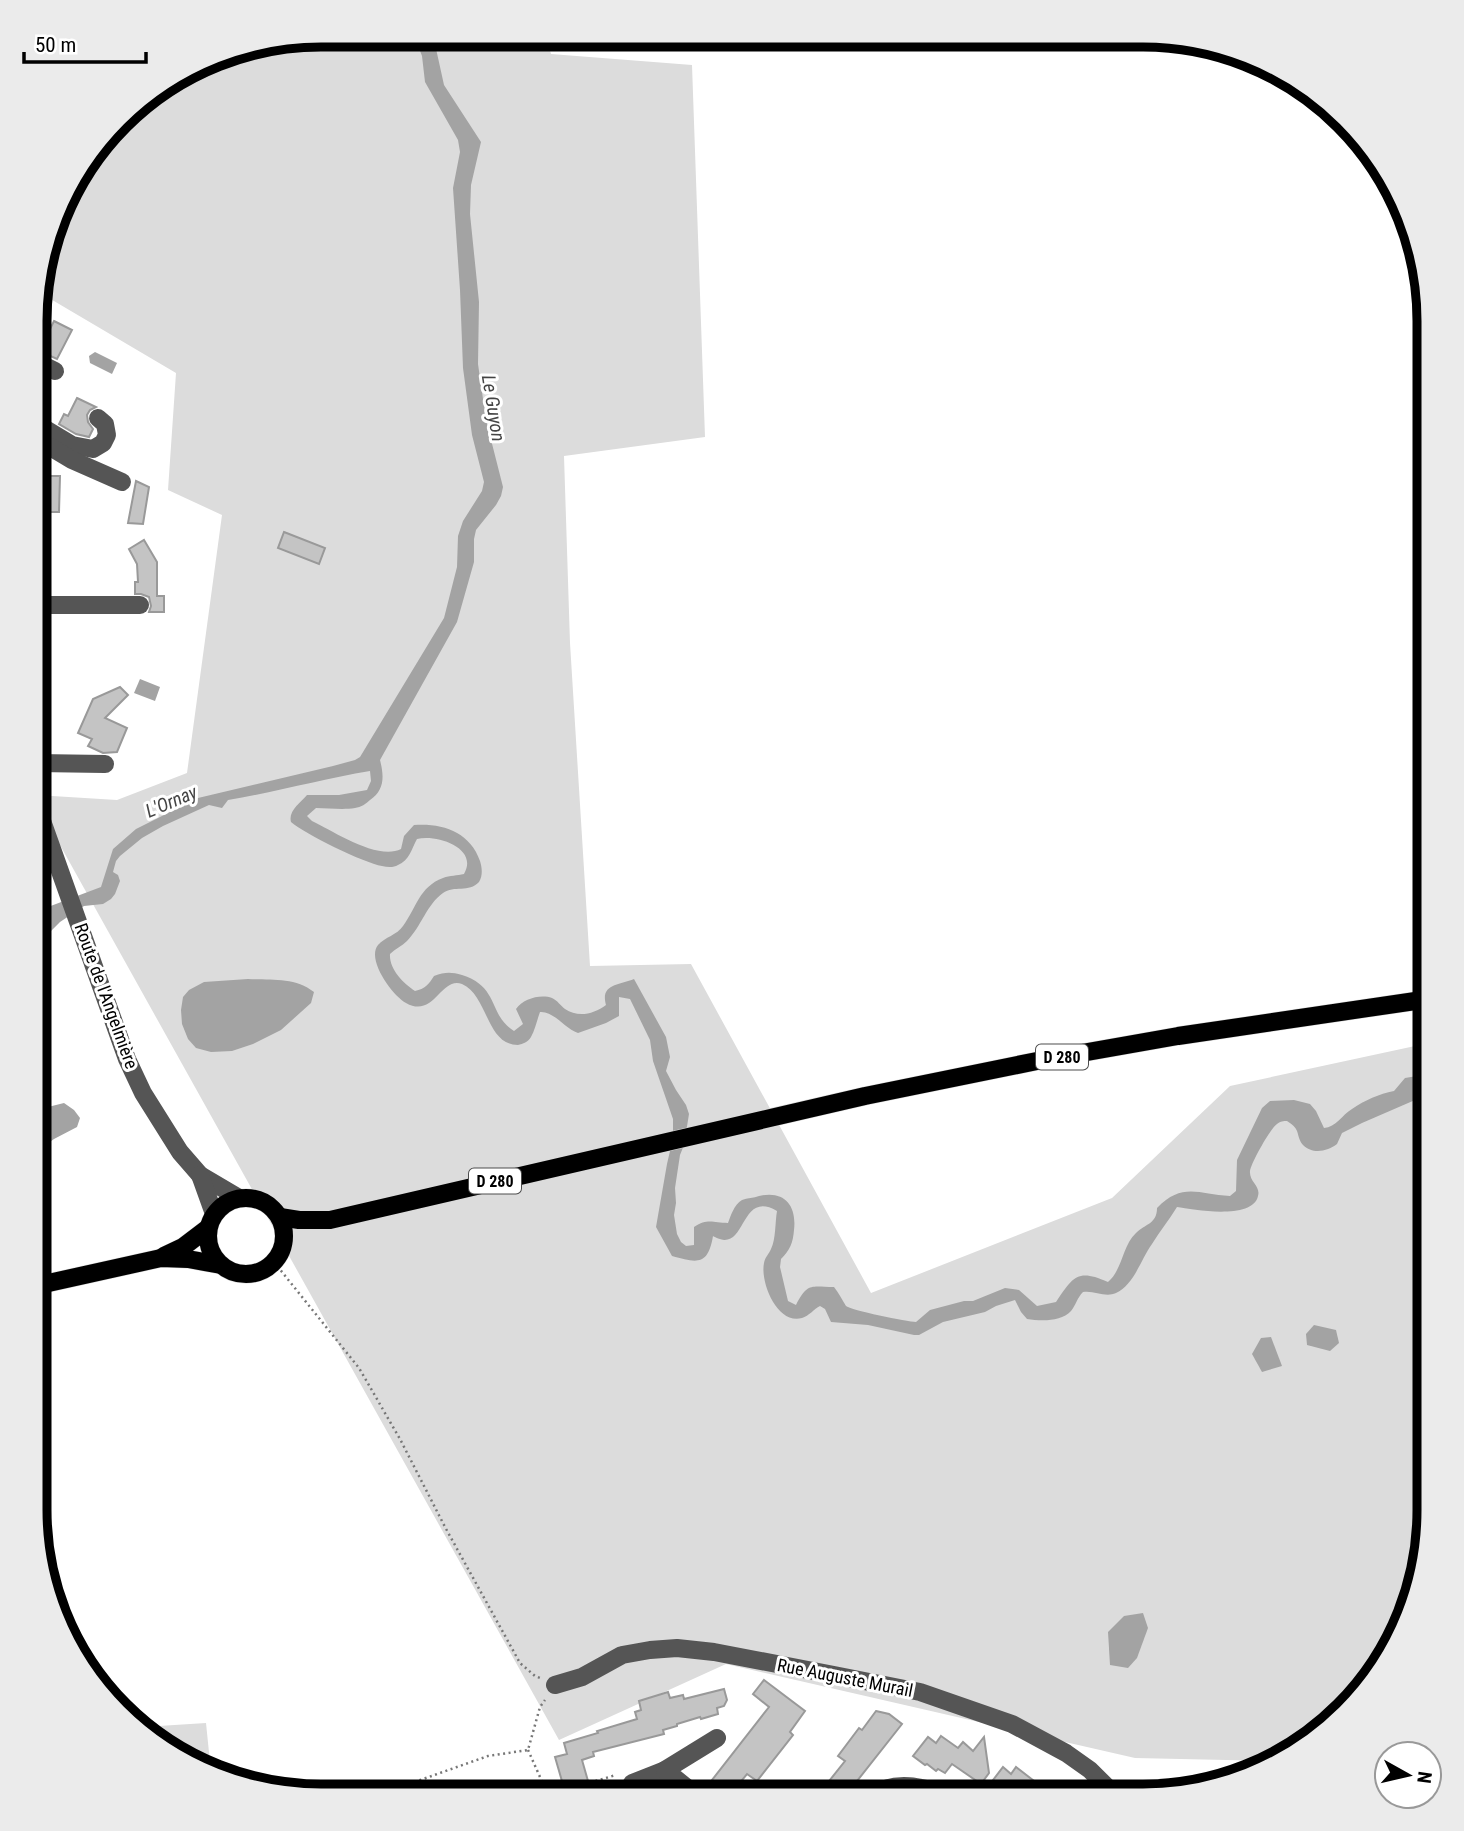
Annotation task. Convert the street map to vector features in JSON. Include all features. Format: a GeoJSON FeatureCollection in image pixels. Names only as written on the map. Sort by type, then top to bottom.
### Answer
{"type":"FeatureCollection","features":[{"type":"Feature","properties":{"kind":"main road","name":"D 280"},"geometry":{"type":"LineString","coordinates":[[280,1217],[330,1220],[865,1096],[1042,1060],[1178,1036],[1417,1001]]}},
{"type":"Feature","properties":{"kind":"main road"},"geometry":{"type":"LineString","coordinates":[[47,1284],[161,1258],[183,1247],[211,1221],[225,1203],[239,1198],[251,1197],[272,1207],[280,1217],[285,1237],[278,1255],[265,1269],[242,1274],[231,1271],[214,1258],[207,1238],[211,1221]]}},
{"type":"Feature","properties":{"kind":"main road","name":"D 280"},"geometry":{"type":"LineString","coordinates":[[278,1255],[303,1234],[330,1220]]}},
{"type":"Feature","properties":{"kind":"main road"},"geometry":{"type":"LineString","coordinates":[[161,1258],[197,1260],[221,1265]]}},
{"type":"Feature","properties":{"kind":"street"},"geometry":{"type":"LineString","coordinates":[[47,368],[55,372]]}},
{"type":"Feature","properties":{"kind":"street"},"geometry":{"type":"LineString","coordinates":[[47,430],[72,445],[93,449],[103,443],[107,435],[105,424],[98,418]]}},
{"type":"Feature","properties":{"kind":"street"},"geometry":{"type":"LineString","coordinates":[[47,445],[72,460],[122,482]]}},
{"type":"Feature","properties":{"kind":"street"},"geometry":{"type":"LineString","coordinates":[[47,604],[140,605]]}},
{"type":"Feature","properties":{"kind":"street"},"geometry":{"type":"LineString","coordinates":[[47,763],[106,764]]}},
{"type":"Feature","properties":{"kind":"street","name":"Route de l'Angelmière"},"geometry":{"type":"LineString","coordinates":[[47,834],[127,1059],[143,1093],[180,1152],[200,1175],[239,1198]]}},
{"type":"Feature","properties":{"kind":"street","name":"Route de l'Angelmière"},"geometry":{"type":"LineString","coordinates":[[200,1175],[211,1221]]}},
{"type":"Feature","properties":{"kind":"street","name":"Rue Auguste Murail"},"geometry":{"type":"LineString","coordinates":[[555,1685],[582,1676],[622,1655],[677,1648],[714,1652],[920,1692],[1012,1724],[1066,1754],[1090,1770],[1104,1784]]}},
{"type":"Feature","properties":{"kind":"street"},"geometry":{"type":"LineString","coordinates":[[632,1783],[665,1770],[717,1738]]}},
{"type":"Feature","properties":{"kind":"street"},"geometry":{"type":"LineString","coordinates":[[665,1770],[682,1784]]}},
{"type":"Feature","properties":{"kind":"path"},"geometry":{"type":"LineString","coordinates":[[278,1255],[359,1368],[400,1438],[520,1663],[535,1676],[555,1685],[540,1707],[528,1750],[543,1784]]}},
{"type":"Feature","properties":{"kind":"path"},"geometry":{"type":"LineString","coordinates":[[409,1784],[488,1756],[528,1750]]}},
{"type":"Feature","properties":{"kind":"path"},"geometry":{"type":"LineString","coordinates":[[585,1784],[619,1774],[632,1783]]}},
{"type":"Feature","properties":{"kind":"shaded area"},"geometry":{"type":"Polygon","coordinates":[[[321,47],[549,47],[551,54],[692,65],[705,437],[564,456],[570,643],[590,966],[691,964],[871,1293],[1112,1198],[1230,1086],[1417,1046],[1417,1510],[1414,1546],[1402,1598],[1389,1631],[1371,1662],[1337,1704],[1295,1738],[1254,1761],[1135,1758],[726,1664],[559,1740],[47,822],[47,796],[117,800],[187,773],[222,515],[168,490],[176,373],[49,298],[62,233],[75,200],[93,169],[127,127],[154,104],[184,84],[216,68],[250,57],[321,47]]]}},
{"type":"Feature","properties":{"kind":"shaded area"},"geometry":{"type":"Polygon","coordinates":[[[419,47],[436,47],[444,85],[481,142],[471,185],[470,214],[479,302],[478,364],[486,420],[503,487],[496,505],[476,530],[474,562],[457,622],[380,760],[383,777],[381,787],[375,796],[359,807],[316,808],[307,816],[343,837],[380,851],[401,849],[404,836],[414,825],[425,825],[454,831],[470,843],[475,851],[482,869],[479,882],[471,887],[443,893],[433,903],[412,935],[390,954],[394,970],[402,980],[415,991],[426,986],[434,976],[441,974],[458,974],[474,980],[488,994],[500,1017],[514,1031],[523,1024],[516,1009],[527,1000],[537,997],[552,998],[570,1012],[586,1014],[606,1005],[606,993],[612,986],[634,979],[666,1037],[670,1057],[666,1071],[689,1114],[675,1188],[674,1215],[681,1242],[686,1246],[694,1245],[694,1227],[699,1224],[728,1223],[735,1207],[742,1200],[775,1195],[787,1201],[794,1221],[792,1243],[781,1259],[780,1267],[788,1301],[796,1305],[804,1292],[811,1287],[834,1287],[850,1308],[916,1322],[930,1310],[973,1301],[1005,1288],[1019,1290],[1037,1306],[1056,1302],[1077,1277],[1089,1276],[1108,1282],[1117,1271],[1131,1238],[1153,1221],[1157,1208],[1166,1200],[1183,1192],[1230,1196],[1236,1191],[1237,1160],[1262,1108],[1270,1101],[1294,1100],[1310,1104],[1324,1128],[1362,1103],[1394,1091],[1405,1078],[1417,1076],[1417,1099],[1342,1133],[1337,1144],[1320,1151],[1303,1145],[1295,1127],[1287,1121],[1277,1124],[1251,1167],[1250,1175],[1258,1189],[1254,1203],[1246,1208],[1222,1212],[1177,1207],[1128,1284],[1116,1293],[1108,1295],[1083,1292],[1067,1315],[1050,1320],[1027,1319],[1015,1300],[985,1312],[943,1322],[914,1335],[868,1325],[831,1322],[825,1309],[820,1306],[802,1318],[785,1315],[778,1309],[768,1291],[763,1271],[765,1259],[774,1240],[777,1211],[766,1207],[757,1207],[751,1212],[731,1238],[724,1240],[713,1236],[708,1253],[700,1260],[672,1256],[656,1227],[673,1138],[673,1119],[653,1061],[650,1040],[630,999],[619,997],[619,1016],[578,1033],[550,1014],[540,1012],[531,1037],[518,1045],[507,1043],[499,1037],[477,998],[462,984],[448,986],[424,1006],[406,1003],[394,993],[375,959],[378,945],[400,929],[423,892],[446,877],[464,874],[467,865],[466,857],[454,845],[425,838],[417,839],[402,863],[392,867],[382,866],[335,847],[291,822],[293,811],[307,795],[339,795],[367,790],[371,781],[370,771],[228,800],[222,808],[209,805],[163,826],[142,838],[116,861],[113,872],[118,875],[120,881],[111,899],[103,904],[84,906],[47,934],[47,908],[101,887],[113,849],[136,829],[198,798],[333,766],[360,757],[444,618],[457,567],[458,536],[463,521],[482,491],[484,482],[472,435],[463,368],[453,188],[460,152],[458,140],[425,82],[419,47]]]}},
{"type":"Feature","properties":{"kind":"shaded area"},"geometry":{"type":"Polygon","coordinates":[[[95,352],[117,363],[112,374],[90,363],[89,356],[95,352]]]}},
{"type":"Feature","properties":{"kind":"shaded area"},"geometry":{"type":"Polygon","coordinates":[[[140,679],[160,687],[155,701],[134,693],[140,679]]]}},
{"type":"Feature","properties":{"kind":"shaded area"},"geometry":{"type":"Polygon","coordinates":[[[282,980],[307,987],[314,992],[311,1003],[281,1030],[253,1044],[232,1051],[211,1052],[196,1048],[188,1039],[182,1024],[183,997],[189,990],[204,982],[282,980]]]}},
{"type":"Feature","properties":{"kind":"shaded area"},"geometry":{"type":"Polygon","coordinates":[[[64,1103],[80,1118],[77,1127],[47,1144],[47,1107],[64,1103]]]}},
{"type":"Feature","properties":{"kind":"shaded area"},"geometry":{"type":"Polygon","coordinates":[[[1314,1325],[1336,1330],[1339,1343],[1330,1351],[1307,1345],[1306,1334],[1314,1325]]]}},
{"type":"Feature","properties":{"kind":"shaded area"},"geometry":{"type":"Polygon","coordinates":[[[1271,1337],[1282,1366],[1262,1372],[1252,1354],[1261,1338],[1271,1337]]]}},
{"type":"Feature","properties":{"kind":"shaded area"},"geometry":{"type":"Polygon","coordinates":[[[1143,1613],[1148,1628],[1137,1658],[1128,1668],[1110,1665],[1108,1632],[1124,1616],[1143,1613]]]}},
{"type":"Feature","properties":{"kind":"shaded area"},"geometry":{"type":"Polygon","coordinates":[[[206,1723],[210,1760],[184,1747],[153,1726],[206,1723]]]}},
{"type":"Feature","properties":{"kind":"building"},"geometry":{"type":"Polygon","coordinates":[[[54,321],[72,330],[57,359],[47,355],[47,335],[54,321]]]}},
{"type":"Feature","properties":{"kind":"building"},"geometry":{"type":"Polygon","coordinates":[[[77,398],[96,407],[87,415],[93,429],[89,437],[76,434],[59,424],[64,414],[68,416],[77,398]]]}},
{"type":"Feature","properties":{"kind":"building"},"geometry":{"type":"Polygon","coordinates":[[[47,476],[60,476],[59,512],[47,512],[47,476]]]}},
{"type":"Feature","properties":{"kind":"building"},"geometry":{"type":"Polygon","coordinates":[[[136,481],[149,487],[143,524],[128,523],[136,481]]]}},
{"type":"Feature","properties":{"kind":"building"},"geometry":{"type":"Polygon","coordinates":[[[284,532],[325,548],[319,564],[278,548],[284,532]]]}},
{"type":"Feature","properties":{"kind":"building"},"geometry":{"type":"Polygon","coordinates":[[[144,540],[157,562],[157,596],[164,596],[164,612],[149,612],[149,597],[135,594],[135,582],[138,582],[137,564],[129,549],[144,540]]]}},
{"type":"Feature","properties":{"kind":"building"},"geometry":{"type":"Polygon","coordinates":[[[120,687],[128,695],[105,718],[127,728],[117,752],[103,753],[88,746],[92,739],[78,733],[93,699],[120,687]]]}},
{"type":"Feature","properties":{"kind":"building"},"geometry":{"type":"Polygon","coordinates":[[[764,1680],[805,1711],[790,1732],[793,1735],[757,1781],[747,1774],[739,1784],[709,1784],[769,1707],[753,1694],[764,1680]]]}},
{"type":"Feature","properties":{"kind":"building"},"geometry":{"type":"Polygon","coordinates":[[[724,1689],[727,1700],[724,1706],[717,1708],[718,1714],[677,1724],[663,1730],[664,1734],[593,1752],[594,1756],[582,1760],[589,1784],[563,1784],[555,1757],[567,1754],[564,1743],[637,1719],[635,1712],[641,1710],[639,1701],[668,1692],[670,1698],[683,1695],[684,1699],[724,1689]]]}},
{"type":"Feature","properties":{"kind":"building"},"geometry":{"type":"Polygon","coordinates":[[[876,1711],[889,1714],[902,1724],[855,1784],[827,1784],[845,1761],[838,1756],[859,1728],[862,1730],[876,1711]]]}},
{"type":"Feature","properties":{"kind":"building"},"geometry":{"type":"Polygon","coordinates":[[[941,1736],[958,1748],[963,1742],[973,1751],[984,1737],[989,1773],[981,1784],[952,1764],[945,1773],[938,1769],[936,1771],[913,1756],[928,1737],[936,1743],[941,1736]]]}},
{"type":"Feature","properties":{"kind":"building"},"geometry":{"type":"Polygon","coordinates":[[[1003,1767],[1011,1774],[1016,1767],[1038,1784],[990,1784],[1003,1767]]]}},
{"type":"Feature","properties":{"kind":"water label","name":"Le Guyon"},"geometry":{"type":"Point","coordinates":[494,408]}},
{"type":"Feature","properties":{"kind":"water label","name":"L'Ornay"},"geometry":{"type":"Point","coordinates":[171,801]}}]}
